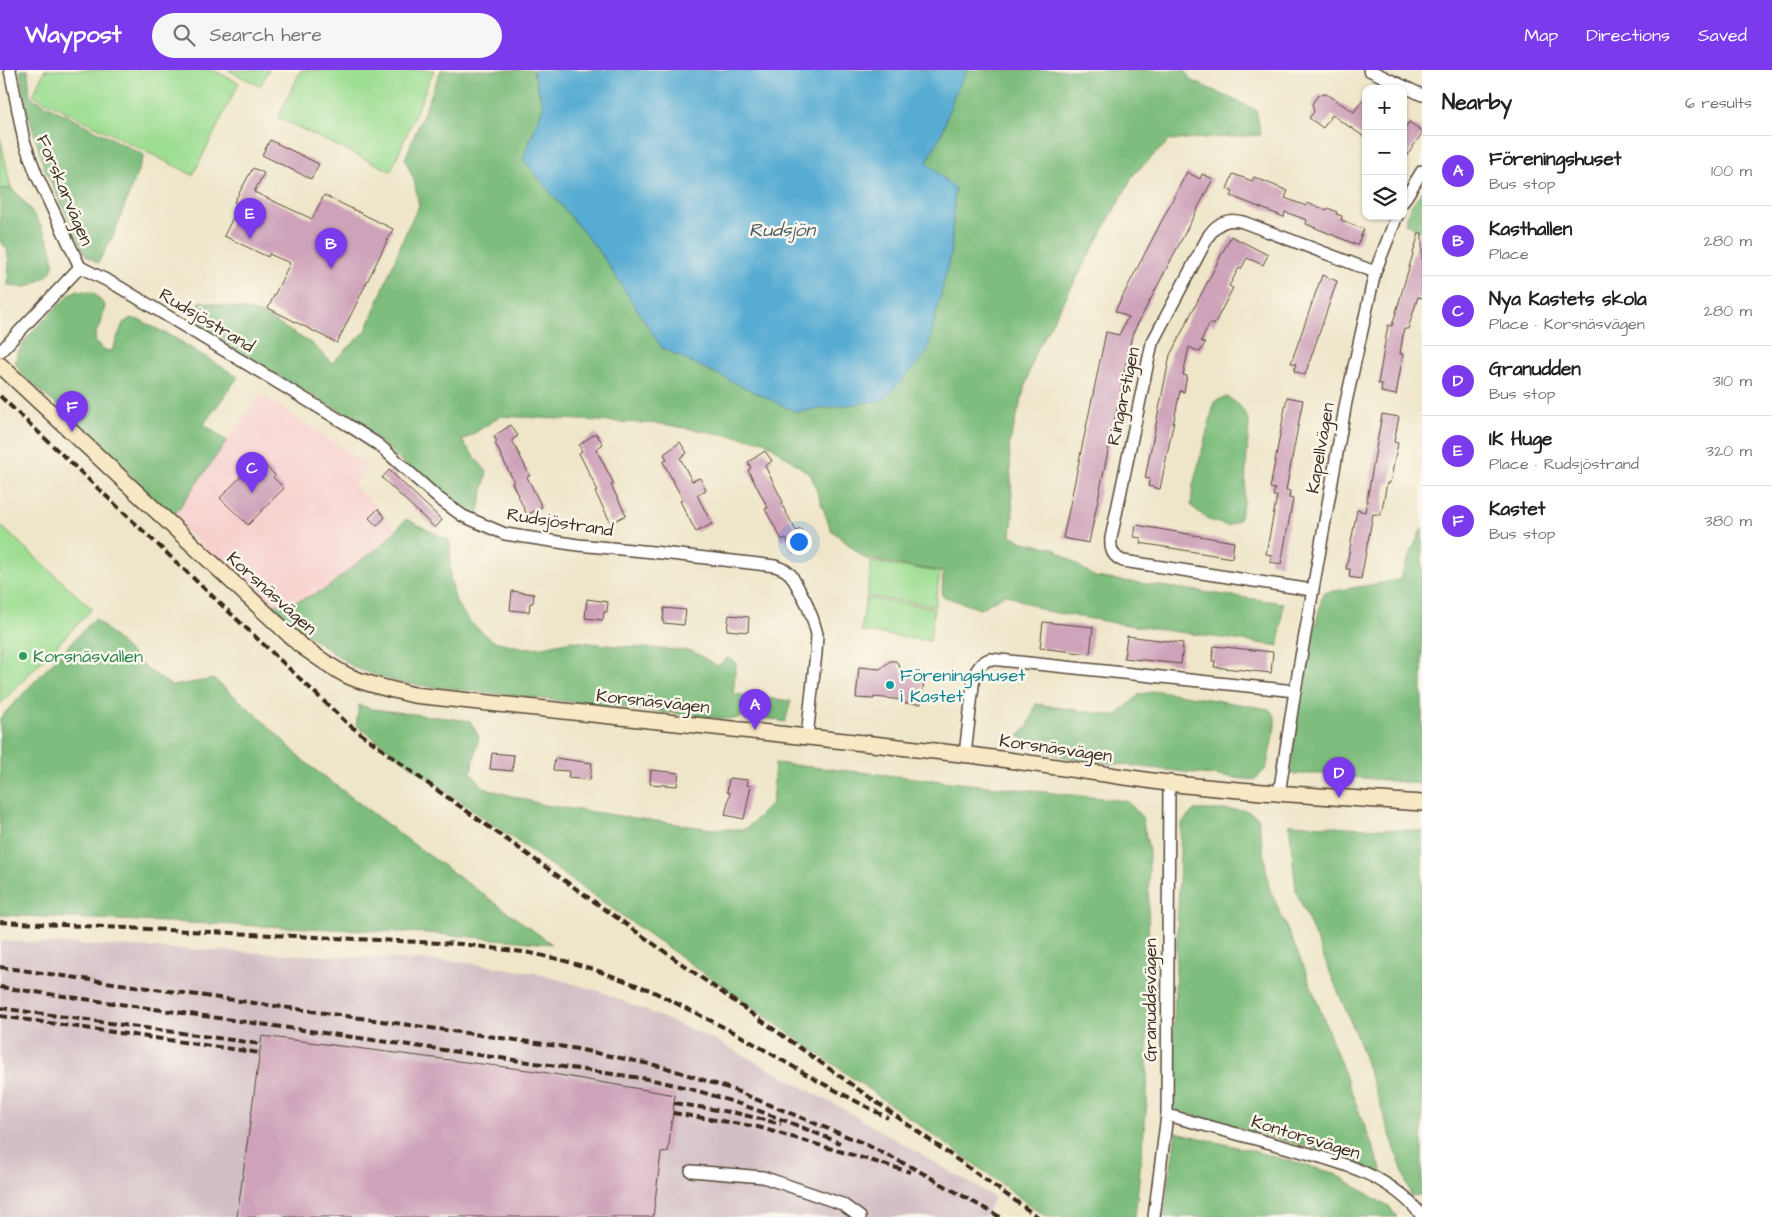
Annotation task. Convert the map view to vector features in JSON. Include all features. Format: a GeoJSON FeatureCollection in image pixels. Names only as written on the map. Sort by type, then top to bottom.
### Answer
{"type":"FeatureCollection","features":[{"type":"Feature","properties":{"kind":"street","name":"Forskarvägen"},"geometry":{"type":"LineString","coordinates":[[0,352],[80,267],[37,176],[24,141],[10,70]]}},
{"type":"Feature","properties":{"kind":"street"},"geometry":{"type":"LineString","coordinates":[[1370,70],[1422,95]]}},
{"type":"Feature","properties":{"kind":"street"},"geometry":{"type":"LineString","coordinates":[[1407,195],[1422,171]]}},
{"type":"Feature","properties":{"kind":"street","name":"Ringarstigen"},"geometry":{"type":"LineString","coordinates":[[1312,590],[1123,561],[1113,554],[1110,545],[1111,538],[1152,343],[1214,228],[1230,220],[1243,222],[1375,272]]}},
{"type":"Feature","properties":{"kind":"street","name":"Kapellvägen"},"geometry":{"type":"LineString","coordinates":[[1279,794],[1312,590],[1346,402],[1375,272],[1394,220]]}},
{"type":"Feature","properties":{"kind":"street","name":"Rudsjöstrand"},"geometry":{"type":"LineString","coordinates":[[80,267],[124,290],[379,445],[438,498],[462,516],[505,534],[570,544],[776,566],[785,570],[791,575],[806,602],[816,634],[812,700],[807,737]]}},
{"type":"Feature","properties":{"kind":"street","name":"Korsnäsvägen"},"geometry":{"type":"LineString","coordinates":[[0,364],[299,644],[346,675],[377,686],[414,694],[964,754],[1169,783],[1279,794],[1422,803]]}},
{"type":"Feature","properties":{"kind":"street"},"geometry":{"type":"LineString","coordinates":[[964,754],[974,677],[980,665],[990,659],[1295,691]]}},
{"type":"Feature","properties":{"kind":"street","name":"Granuddsvägen"},"geometry":{"type":"LineString","coordinates":[[1154,1217],[1167,1115],[1169,783]]}},
{"type":"Feature","properties":{"kind":"street","name":"Kontorsvägen"},"geometry":{"type":"LineString","coordinates":[[1167,1115],[1350,1165],[1392,1188],[1405,1198],[1422,1216]]}},
{"type":"Feature","properties":{"kind":"street"},"geometry":{"type":"LineString","coordinates":[[691,1171],[763,1177],[842,1204],[860,1217]]}},
{"type":"Feature","properties":{"kind":"shaded area"},"geometry":{"type":"Polygon","coordinates":[[[261,394],[367,465],[354,484],[396,529],[380,547],[326,589],[289,605],[270,604],[259,600],[172,518],[261,394]]]}},
{"type":"Feature","properties":{"kind":"shaded area"},"geometry":{"type":"Polygon","coordinates":[[[0,941],[463,962],[535,973],[599,991],[713,1039],[845,1110],[994,1197],[985,1217],[0,1217],[0,941]]]}},
{"type":"Feature","properties":{"kind":"green space"},"geometry":{"type":"Polygon","coordinates":[[[20,70],[28,70],[30,97],[144,155],[113,236],[98,263],[86,255],[44,167],[25,103],[20,70]]]}},
{"type":"Feature","properties":{"kind":"green space"},"geometry":{"type":"Polygon","coordinates":[[[45,70],[213,70],[239,83],[193,175],[33,95],[45,70]]]}},
{"type":"Feature","properties":{"kind":"green space"},"geometry":{"type":"Polygon","coordinates":[[[228,70],[269,70],[260,86],[228,70]]]}},
{"type":"Feature","properties":{"kind":"green space"},"geometry":{"type":"Polygon","coordinates":[[[301,70],[434,70],[391,171],[278,118],[301,70]]]}},
{"type":"Feature","properties":{"kind":"green space"},"geometry":{"type":"Polygon","coordinates":[[[441,70],[533,70],[543,107],[523,159],[602,255],[662,348],[951,252],[955,189],[927,162],[942,133],[953,98],[967,70],[1184,70],[1191,80],[1256,110],[1261,135],[1170,140],[1134,174],[1034,355],[1009,444],[1013,516],[1011,535],[1023,542],[1053,548],[1095,577],[1283,603],[1279,646],[1121,624],[1046,611],[1006,594],[980,609],[942,596],[943,572],[866,559],[831,530],[811,475],[764,441],[662,424],[501,416],[462,441],[487,472],[477,520],[445,500],[353,418],[193,325],[200,301],[260,313],[312,344],[332,363],[366,331],[408,227],[419,206],[414,180],[405,159],[441,70]]]}},
{"type":"Feature","properties":{"kind":"green space"},"geometry":{"type":"Polygon","coordinates":[[[0,137],[11,188],[0,189],[0,137]]]}},
{"type":"Feature","properties":{"kind":"green space"},"geometry":{"type":"Polygon","coordinates":[[[11,188],[40,223],[53,256],[53,266],[49,274],[36,283],[25,287],[8,285],[9,263],[7,249],[0,242],[0,189],[11,188]]]}},
{"type":"Feature","properties":{"kind":"green space"},"geometry":{"type":"Polygon","coordinates":[[[1422,191],[1422,232],[1405,223],[1410,207],[1422,191]]]}},
{"type":"Feature","properties":{"kind":"green space"},"geometry":{"type":"Polygon","coordinates":[[[78,290],[94,293],[105,306],[101,324],[96,332],[95,341],[104,350],[112,351],[123,323],[131,318],[142,321],[180,341],[238,377],[204,424],[227,441],[172,518],[97,440],[22,375],[15,361],[31,334],[71,293],[78,290]]]}},
{"type":"Feature","properties":{"kind":"green space"},"geometry":{"type":"Polygon","coordinates":[[[1227,397],[1241,407],[1249,423],[1244,501],[1239,520],[1228,526],[1209,520],[1191,506],[1193,485],[1215,401],[1227,397]]]}},
{"type":"Feature","properties":{"kind":"green space"},"geometry":{"type":"Polygon","coordinates":[[[406,519],[450,541],[450,576],[456,603],[470,622],[493,641],[525,648],[543,647],[572,641],[692,651],[718,666],[728,658],[736,663],[733,694],[791,701],[785,722],[749,715],[734,719],[716,718],[400,683],[355,668],[297,627],[270,604],[289,605],[326,589],[380,547],[406,519]]]}},
{"type":"Feature","properties":{"kind":"green space","name":"Korsnäsvallen"},"geometry":{"type":"Polygon","coordinates":[[[0,525],[92,609],[0,704],[0,525]]]}},
{"type":"Feature","properties":{"kind":"green space"},"geometry":{"type":"Polygon","coordinates":[[[1422,528],[1422,784],[1325,774],[1290,774],[1301,690],[1323,593],[1399,580],[1422,528]]]}},
{"type":"Feature","properties":{"kind":"green space"},"geometry":{"type":"Polygon","coordinates":[[[871,562],[940,572],[935,606],[867,596],[871,562]]]}},
{"type":"Feature","properties":{"kind":"green space"},"geometry":{"type":"Polygon","coordinates":[[[866,598],[934,608],[930,641],[861,631],[866,598]]]}},
{"type":"Feature","properties":{"kind":"green space"},"geometry":{"type":"Polygon","coordinates":[[[95,618],[148,670],[172,686],[214,679],[259,717],[305,762],[416,846],[552,944],[428,933],[0,915],[0,718],[95,618]]]}},
{"type":"Feature","properties":{"kind":"green space"},"geometry":{"type":"Polygon","coordinates":[[[1159,691],[1269,709],[1275,716],[1275,727],[1266,769],[1254,780],[1073,759],[1038,749],[1018,736],[1028,726],[1036,704],[1116,716],[1140,694],[1159,691]]]}},
{"type":"Feature","properties":{"kind":"green space"},"geometry":{"type":"Polygon","coordinates":[[[359,705],[372,709],[470,721],[479,737],[471,772],[484,788],[544,805],[712,829],[746,829],[772,803],[775,763],[1127,801],[1142,817],[1149,851],[1147,1103],[1135,1217],[1046,1217],[962,1155],[437,785],[356,725],[359,705]]]}},
{"type":"Feature","properties":{"kind":"green space"},"geometry":{"type":"Polygon","coordinates":[[[1194,810],[1245,810],[1258,817],[1269,887],[1305,970],[1383,1174],[1340,1156],[1171,1109],[1181,824],[1194,810]]]}},
{"type":"Feature","properties":{"kind":"green space"},"geometry":{"type":"Polygon","coordinates":[[[1289,824],[1422,831],[1422,1195],[1411,1196],[1357,1037],[1296,891],[1289,824]]]}},
{"type":"Feature","properties":{"kind":"green space"},"geometry":{"type":"Polygon","coordinates":[[[1176,1132],[1334,1173],[1390,1208],[1397,1217],[1164,1217],[1176,1132]]]}},
{"type":"Feature","properties":{"kind":"water","name":"Rudsjön"},"geometry":{"type":"Polygon","coordinates":[[[533,70],[967,70],[953,98],[942,133],[927,162],[955,189],[951,252],[927,353],[884,400],[796,412],[662,348],[602,255],[523,159],[543,107],[533,70]]]}},
{"type":"Feature","properties":{"kind":"building"},"geometry":{"type":"Polygon","coordinates":[[[1326,94],[1354,112],[1362,101],[1362,135],[1332,115],[1323,128],[1309,118],[1314,112],[1312,104],[1318,95],[1326,94]]]}},
{"type":"Feature","properties":{"kind":"building"},"geometry":{"type":"Polygon","coordinates":[[[1409,122],[1422,131],[1422,133],[1407,156],[1407,130],[1409,122]]]}},
{"type":"Feature","properties":{"kind":"building"},"geometry":{"type":"Polygon","coordinates":[[[270,140],[319,164],[311,179],[262,155],[270,140]]]}},
{"type":"Feature","properties":{"kind":"building"},"geometry":{"type":"Polygon","coordinates":[[[253,168],[264,173],[254,192],[312,219],[324,195],[393,229],[337,343],[268,308],[290,263],[269,254],[268,257],[224,236],[239,205],[234,202],[253,168]]]}},
{"type":"Feature","properties":{"kind":"building"},"geometry":{"type":"Polygon","coordinates":[[[1187,172],[1200,179],[1202,174],[1213,179],[1132,335],[1089,543],[1063,538],[1106,332],[1119,335],[1128,317],[1115,311],[1187,172]]]}},
{"type":"Feature","properties":{"kind":"building"},"geometry":{"type":"Polygon","coordinates":[[[1233,174],[1252,181],[1254,177],[1288,191],[1285,198],[1306,206],[1307,203],[1337,212],[1336,214],[1342,216],[1341,220],[1364,229],[1357,245],[1306,224],[1307,220],[1285,212],[1284,217],[1231,196],[1233,192],[1227,189],[1233,174]]]}},
{"type":"Feature","properties":{"kind":"building"},"geometry":{"type":"Polygon","coordinates":[[[1419,233],[1422,233],[1422,298],[1418,297],[1408,329],[1404,329],[1400,354],[1403,354],[1396,395],[1381,392],[1382,384],[1378,384],[1388,325],[1392,326],[1419,233]]]}},
{"type":"Feature","properties":{"kind":"building"},"geometry":{"type":"Polygon","coordinates":[[[1231,236],[1268,255],[1263,265],[1247,258],[1229,286],[1233,288],[1214,325],[1210,323],[1201,341],[1205,343],[1200,352],[1189,347],[1183,375],[1187,376],[1184,392],[1180,391],[1160,489],[1148,486],[1150,479],[1145,478],[1170,355],[1231,236]]]}},
{"type":"Feature","properties":{"kind":"building"},"geometry":{"type":"Polygon","coordinates":[[[1322,275],[1337,281],[1305,375],[1294,371],[1296,364],[1291,363],[1322,275]]]}},
{"type":"Feature","properties":{"kind":"building"},"geometry":{"type":"Polygon","coordinates":[[[1287,397],[1303,400],[1286,490],[1290,491],[1289,498],[1293,499],[1281,564],[1270,562],[1271,555],[1266,554],[1277,496],[1273,496],[1275,489],[1270,488],[1287,397]]]}},
{"type":"Feature","properties":{"kind":"building"},"geometry":{"type":"Polygon","coordinates":[[[1382,414],[1399,417],[1394,442],[1398,443],[1390,483],[1387,483],[1381,515],[1373,514],[1361,579],[1349,577],[1350,569],[1346,569],[1357,510],[1365,512],[1382,414]]]}},
{"type":"Feature","properties":{"kind":"building"},"geometry":{"type":"Polygon","coordinates":[[[511,425],[518,436],[512,440],[530,476],[527,477],[542,507],[527,515],[512,483],[514,482],[495,443],[497,442],[494,436],[511,425]]]}},
{"type":"Feature","properties":{"kind":"building"},"geometry":{"type":"Polygon","coordinates":[[[596,433],[603,444],[596,449],[614,484],[611,485],[626,515],[611,523],[595,492],[598,491],[579,453],[582,451],[579,445],[596,433]]]}},
{"type":"Feature","properties":{"kind":"building"},"geometry":{"type":"Polygon","coordinates":[[[680,442],[687,453],[680,458],[692,481],[700,478],[706,490],[697,495],[712,524],[696,532],[680,501],[683,500],[663,462],[667,460],[664,454],[680,442]]]}},
{"type":"Feature","properties":{"kind":"building"},"geometry":{"type":"Polygon","coordinates":[[[765,451],[772,461],[765,466],[783,502],[781,503],[796,531],[801,529],[809,545],[793,553],[786,538],[782,540],[765,509],[768,508],[748,470],[751,468],[748,462],[765,451]]]}},
{"type":"Feature","properties":{"kind":"building"},"geometry":{"type":"Polygon","coordinates":[[[258,459],[275,475],[273,477],[284,488],[248,525],[220,498],[258,459]]]}},
{"type":"Feature","properties":{"kind":"building"},"geometry":{"type":"Polygon","coordinates":[[[389,470],[442,520],[435,528],[382,478],[389,470]]]}},
{"type":"Feature","properties":{"kind":"building"},"geometry":{"type":"Polygon","coordinates":[[[378,509],[385,517],[377,526],[369,518],[378,509]]]}},
{"type":"Feature","properties":{"kind":"building"},"geometry":{"type":"Polygon","coordinates":[[[1136,525],[1234,542],[1232,558],[1140,543],[1141,538],[1134,537],[1136,525]]]}},
{"type":"Feature","properties":{"kind":"building"},"geometry":{"type":"Polygon","coordinates":[[[512,591],[534,594],[529,612],[510,610],[512,591]]]}},
{"type":"Feature","properties":{"kind":"building"},"geometry":{"type":"Polygon","coordinates":[[[587,599],[608,602],[607,612],[604,612],[603,620],[585,618],[587,599]]]}},
{"type":"Feature","properties":{"kind":"building"},"geometry":{"type":"Polygon","coordinates":[[[664,608],[686,610],[684,625],[663,623],[664,608]]]}},
{"type":"Feature","properties":{"kind":"building"},"geometry":{"type":"Polygon","coordinates":[[[729,615],[749,617],[748,632],[727,630],[729,615]]]}},
{"type":"Feature","properties":{"kind":"building"},"geometry":{"type":"Polygon","coordinates":[[[1043,622],[1093,627],[1090,654],[1040,648],[1043,622]]]}},
{"type":"Feature","properties":{"kind":"building"},"geometry":{"type":"Polygon","coordinates":[[[1127,636],[1183,643],[1181,664],[1124,658],[1127,636]]]}},
{"type":"Feature","properties":{"kind":"building"},"geometry":{"type":"Polygon","coordinates":[[[1214,646],[1273,652],[1271,673],[1214,667],[1215,661],[1212,661],[1214,646]]]}},
{"type":"Feature","properties":{"kind":"building","name":"Föreningshuset i Kastet"},"geometry":{"type":"Polygon","coordinates":[[[890,661],[896,661],[903,672],[925,674],[921,704],[903,703],[903,700],[874,697],[874,699],[856,698],[859,667],[880,669],[890,661]]]}},
{"type":"Feature","properties":{"kind":"building"},"geometry":{"type":"Polygon","coordinates":[[[492,753],[514,755],[512,771],[490,769],[492,753]]]}},
{"type":"Feature","properties":{"kind":"building"},"geometry":{"type":"Polygon","coordinates":[[[555,758],[592,763],[590,780],[568,778],[569,771],[553,770],[555,758]]]}},
{"type":"Feature","properties":{"kind":"building"},"geometry":{"type":"Polygon","coordinates":[[[651,770],[679,773],[677,786],[650,784],[651,770]]]}},
{"type":"Feature","properties":{"kind":"building"},"geometry":{"type":"Polygon","coordinates":[[[729,778],[748,780],[747,785],[751,786],[744,819],[725,815],[730,793],[727,792],[729,778]]]}},
{"type":"Feature","properties":{"kind":"building"},"geometry":{"type":"Polygon","coordinates":[[[262,1036],[536,1071],[675,1095],[668,1152],[661,1153],[653,1217],[237,1217],[262,1036]]]}},
{"type":"Feature","properties":{"kind":"railway"},"geometry":{"type":"LineString","coordinates":[[0,396],[348,724],[423,780],[1038,1217]]}},
{"type":"Feature","properties":{"kind":"railway"},"geometry":{"type":"LineString","coordinates":[[0,922],[461,944],[530,953],[558,959],[593,969],[650,990],[739,1035],[816,1080],[888,1118]]}},
{"type":"Feature","properties":{"kind":"railway"},"geometry":{"type":"LineString","coordinates":[[0,967],[572,1048],[664,1067],[731,1089],[863,1143],[917,1170],[1000,1217]]}},
{"type":"Feature","properties":{"kind":"railway"},"geometry":{"type":"LineString","coordinates":[[0,987],[648,1079],[722,1098],[840,1143]]}},
{"type":"Feature","properties":{"kind":"railway"},"geometry":{"type":"LineString","coordinates":[[0,1008],[261,1044]]}},
{"type":"Feature","properties":{"kind":"railway"},"geometry":{"type":"LineString","coordinates":[[0,1016],[260,1053]]}},
{"type":"Feature","properties":{"kind":"railway"},"geometry":{"type":"LineString","coordinates":[[674,1103],[736,1113],[781,1124]]}},
{"type":"Feature","properties":{"kind":"railway"},"geometry":{"type":"LineString","coordinates":[[673,1113],[758,1127],[910,1172]]}},
{"type":"Feature","properties":{"kind":"place","name":"IK Huge"},"geometry":{"type":"Point","coordinates":[250,239]}},
{"type":"Feature","properties":{"kind":"place","name":"Kasthallen"},"geometry":{"type":"Point","coordinates":[331,269]}},
{"type":"Feature","properties":{"kind":"place","name":"Kastet"},"geometry":{"type":"Point","coordinates":[72,432]}},
{"type":"Feature","properties":{"kind":"place","name":"Nya Kastets skola"},"geometry":{"type":"Point","coordinates":[252,493]}},
{"type":"Feature","properties":{"kind":"place","name":"Korsnäsvallen"},"geometry":{"type":"Point","coordinates":[23,656]}},
{"type":"Feature","properties":{"kind":"place","name":"Föreningshuset i Kastet"},"geometry":{"type":"Point","coordinates":[890,685]}},
{"type":"Feature","properties":{"kind":"place","name":"Föreningshuset"},"geometry":{"type":"Point","coordinates":[755,730]}},
{"type":"Feature","properties":{"kind":"place","name":"Granudden"},"geometry":{"type":"Point","coordinates":[1339,798]}}]}
